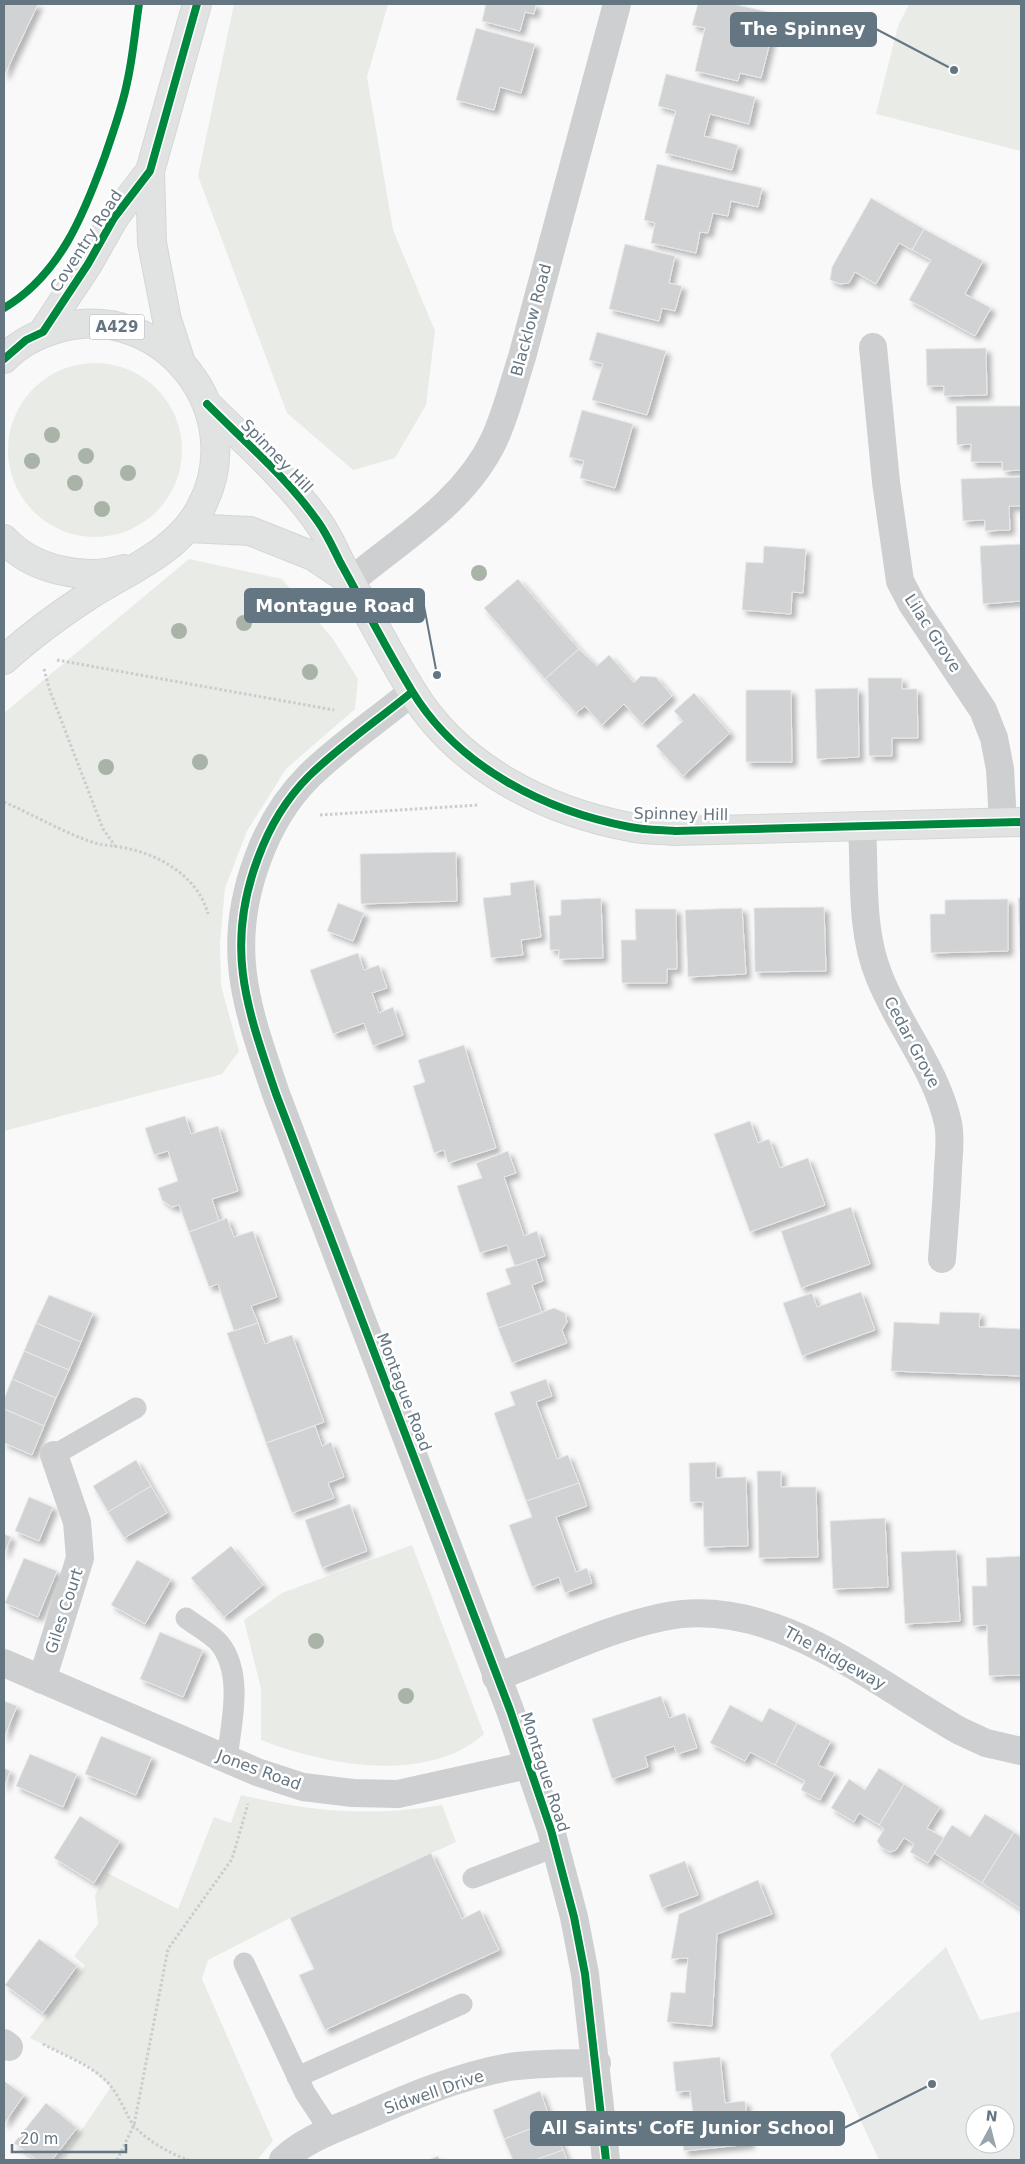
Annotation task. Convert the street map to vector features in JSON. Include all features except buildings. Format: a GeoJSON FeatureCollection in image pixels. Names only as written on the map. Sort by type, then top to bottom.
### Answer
{"type":"FeatureCollection","features":[{"type":"Feature","properties":{"kind":"main road","name":"Coventry Road"},"geometry":{"type":"LineString","coordinates":[[181,363],[167,320],[152,243],[150,171],[197,4]]}},
{"type":"Feature","properties":{"kind":"main road","name":"Coventry Road"},"geometry":{"type":"LineString","coordinates":[[43,332],[88,264],[114,218],[150,171]]}},
{"type":"Feature","properties":{"kind":"main road","name":"Coventry Road"},"geometry":{"type":"LineString","coordinates":[[4,660],[87,597],[169,546],[188,528],[209,489],[214,468],[214,433],[207,404],[196,382],[181,363],[158,344],[131,330],[102,324],[72,324],[43,332],[6,354]]}},
{"type":"Feature","properties":{"kind":"main road","name":"Spinney Hill"},"geometry":{"type":"LineString","coordinates":[[207,404],[290,487],[317,520],[412,692],[440,728],[478,763],[523,791],[569,812],[597,820],[632,828],[675,831],[1012,822]]}},
{"type":"Feature","properties":{"kind":"main road","name":"Spinney Hill"},"geometry":{"type":"LineString","coordinates":[[188,528],[250,531],[313,556],[351,581]]}},
{"type":"Feature","properties":{"kind":"main road","name":"Coventry Road"},"geometry":{"type":"LineString","coordinates":[[4,539],[31,560],[59,570],[89,574],[119,570],[140,564]]}},
{"type":"Feature","properties":{"kind":"street","name":"Blacklow Road"},"geometry":{"type":"LineString","coordinates":[[351,581],[449,502],[478,466],[493,442],[522,357],[617,4]]}},
{"type":"Feature","properties":{"kind":"street","name":"Lilac Grove"},"geometry":{"type":"LineString","coordinates":[[873,347],[886,482],[900,581],[912,604],[983,710],[994,738],[1012,822]]}},
{"type":"Feature","properties":{"kind":"street","name":"Montague Road"},"geometry":{"type":"LineString","coordinates":[[412,692],[309,776],[277,816],[266,837],[243,905],[241,963],[245,992],[257,1038],[276,1094],[468,1599],[496,1678],[510,1710],[555,1847],[574,1917],[585,1974],[597,2063],[606,2160]]}},
{"type":"Feature","properties":{"kind":"street","name":"Cedar Grove"},"geometry":{"type":"LineString","coordinates":[[862,826],[868,933],[873,959],[885,991],[928,1069],[941,1098],[948,1125],[949,1157],[942,1259]]}},
{"type":"Feature","properties":{"kind":"street","name":"Giles Court"},"geometry":{"type":"LineString","coordinates":[[42,1680],[80,1558],[77,1522],[54,1455]]}},
{"type":"Feature","properties":{"kind":"street","name":"The Ridgeway"},"geometry":{"type":"LineString","coordinates":[[496,1678],[622,1628],[665,1616],[724,1614],[750,1618],[792,1633],[842,1660],[960,1731],[986,1743],[1021,1751]]}},
{"type":"Feature","properties":{"kind":"street","name":"Jones Road"},"geometry":{"type":"LineString","coordinates":[[4,1663],[257,1772],[303,1787],[353,1793],[398,1794],[528,1765]]}},
{"type":"Feature","properties":{"kind":"street","name":"Sidwell Drive"},"geometry":{"type":"LineString","coordinates":[[283,2160],[297,2147],[330,2132],[392,2105],[459,2080],[510,2067],[597,2063]]}},
{"type":"Feature","properties":{"kind":"lane"},"geometry":{"type":"LineString","coordinates":[[54,1455],[136,1408]]}},
{"type":"Feature","properties":{"kind":"lane"},"geometry":{"type":"LineString","coordinates":[[186,1618],[220,1644],[230,1662],[234,1697],[227,1759]]}},
{"type":"Feature","properties":{"kind":"lane"},"geometry":{"type":"LineString","coordinates":[[473,1878],[555,1847]]}},
{"type":"Feature","properties":{"kind":"lane"},"geometry":{"type":"LineString","coordinates":[[244,1963],[305,2093],[330,2132]]}},
{"type":"Feature","properties":{"kind":"lane"},"geometry":{"type":"LineString","coordinates":[[297,2076],[462,2004]]}},
{"type":"Feature","properties":{"kind":"path"},"geometry":{"type":"LineString","coordinates":[[55,660],[337,711]]}},
{"type":"Feature","properties":{"kind":"path"},"geometry":{"type":"LineString","coordinates":[[40,663],[46,672],[50,691],[103,829],[115,846]]}},
{"type":"Feature","properties":{"kind":"path"},"geometry":{"type":"LineString","coordinates":[[4,802],[96,843],[147,854],[179,872],[204,900],[209,917]]}},
{"type":"Feature","properties":{"kind":"path"},"geometry":{"type":"LineString","coordinates":[[277,816],[484,805]]}},
{"type":"Feature","properties":{"kind":"path"},"geometry":{"type":"LineString","coordinates":[[117,2160],[134,2125],[168,1949],[232,1859],[257,1772]]}},
{"type":"Feature","properties":{"kind":"path"},"geometry":{"type":"LineString","coordinates":[[6,2045],[16,2052],[24,2035],[88,2066],[104,2079],[116,2093],[134,2125],[171,2155],[189,2160]]}},
{"type":"Feature","properties":{"kind":"shaded area"},"geometry":{"type":"Polygon","coordinates":[[[234,4],[388,4],[367,77],[393,230],[435,331],[426,405],[395,458],[353,470],[287,413],[198,176],[234,4]]]}},
{"type":"Feature","properties":{"kind":"shaded area"},"geometry":{"type":"Polygon","coordinates":[[[909,4],[1021,4],[1021,151],[876,114],[898,26],[909,4]]]}},
{"type":"Feature","properties":{"kind":"shaded area"},"geometry":{"type":"Polygon","coordinates":[[[95,363],[112,365],[136,373],[162,395],[172,409],[178,425],[182,450],[180,467],[172,491],[150,517],[136,527],[120,533],[95,537],[78,535],[54,527],[28,505],[18,491],[12,475],[8,450],[10,433],[18,409],[40,383],[54,373],[70,367],[95,363]]]}},
{"type":"Feature","properties":{"kind":"shaded area"},"geometry":{"type":"Polygon","coordinates":[[[189,559],[282,579],[333,639],[358,679],[355,709],[286,769],[247,831],[225,888],[220,942],[221,986],[239,1051],[222,1074],[4,1131],[4,713],[189,559]]]}},
{"type":"Feature","properties":{"kind":"shaded area"},"geometry":{"type":"Polygon","coordinates":[[[412,1545],[484,1734],[461,1750],[434,1760],[405,1765],[375,1766],[315,1757],[261,1740],[261,1689],[244,1620],[282,1593],[412,1545]]]}},
{"type":"Feature","properties":{"kind":"shaded area"},"geometry":{"type":"Polygon","coordinates":[[[241,1795],[317,1809],[341,1811],[390,1811],[442,1805],[456,1842],[290,1918],[208,1960],[202,1979],[273,2141],[258,2159],[61,2160],[111,2087],[88,2066],[30,2038],[85,1966],[74,1956],[98,1924],[95,1895],[107,1873],[178,1909],[214,1817],[231,1823],[241,1795]]]}},
{"type":"Feature","properties":{"kind":"shaded area"},"geometry":{"type":"Polygon","coordinates":[[[946,1947],[980,2020],[1021,2011],[1021,2160],[879,2160],[830,2054],[946,1947]]]}},
{"type":"Feature","properties":{"kind":"cycle path"},"geometry":{"type":"LineString","coordinates":[[4,308],[24,294],[55,261],[79,221],[105,156],[123,102],[131,63],[139,4]]}},
{"type":"Feature","properties":{"kind":"cycle path"},"geometry":{"type":"LineString","coordinates":[[4,359],[26,340],[43,332],[88,264],[114,218],[150,171],[197,4]]}},
{"type":"Feature","properties":{"kind":"cycle path"},"geometry":{"type":"LineString","coordinates":[[207,404],[278,474],[320,524],[393,659],[431,718],[454,742],[506,782],[567,810],[598,820],[646,829],[675,831],[1021,822]]}},
{"type":"Feature","properties":{"kind":"cycle path"},"geometry":{"type":"LineString","coordinates":[[412,692],[347,743],[309,776],[279,814],[262,847],[248,890],[242,921],[241,950],[243,977],[256,1034],[276,1094],[510,1710],[551,1830],[574,1917],[585,1974],[606,2160]]}},
{"type":"Feature","properties":{"kind":"place","name":"The Spinney"},"geometry":{"type":"Point","coordinates":[954,70]}},
{"type":"Feature","properties":{"kind":"place","name":"Montague Road"},"geometry":{"type":"Point","coordinates":[437,675]}},
{"type":"Feature","properties":{"kind":"place","name":"All Saints' CofE Junior School"},"geometry":{"type":"Point","coordinates":[932,2084]}}]}
